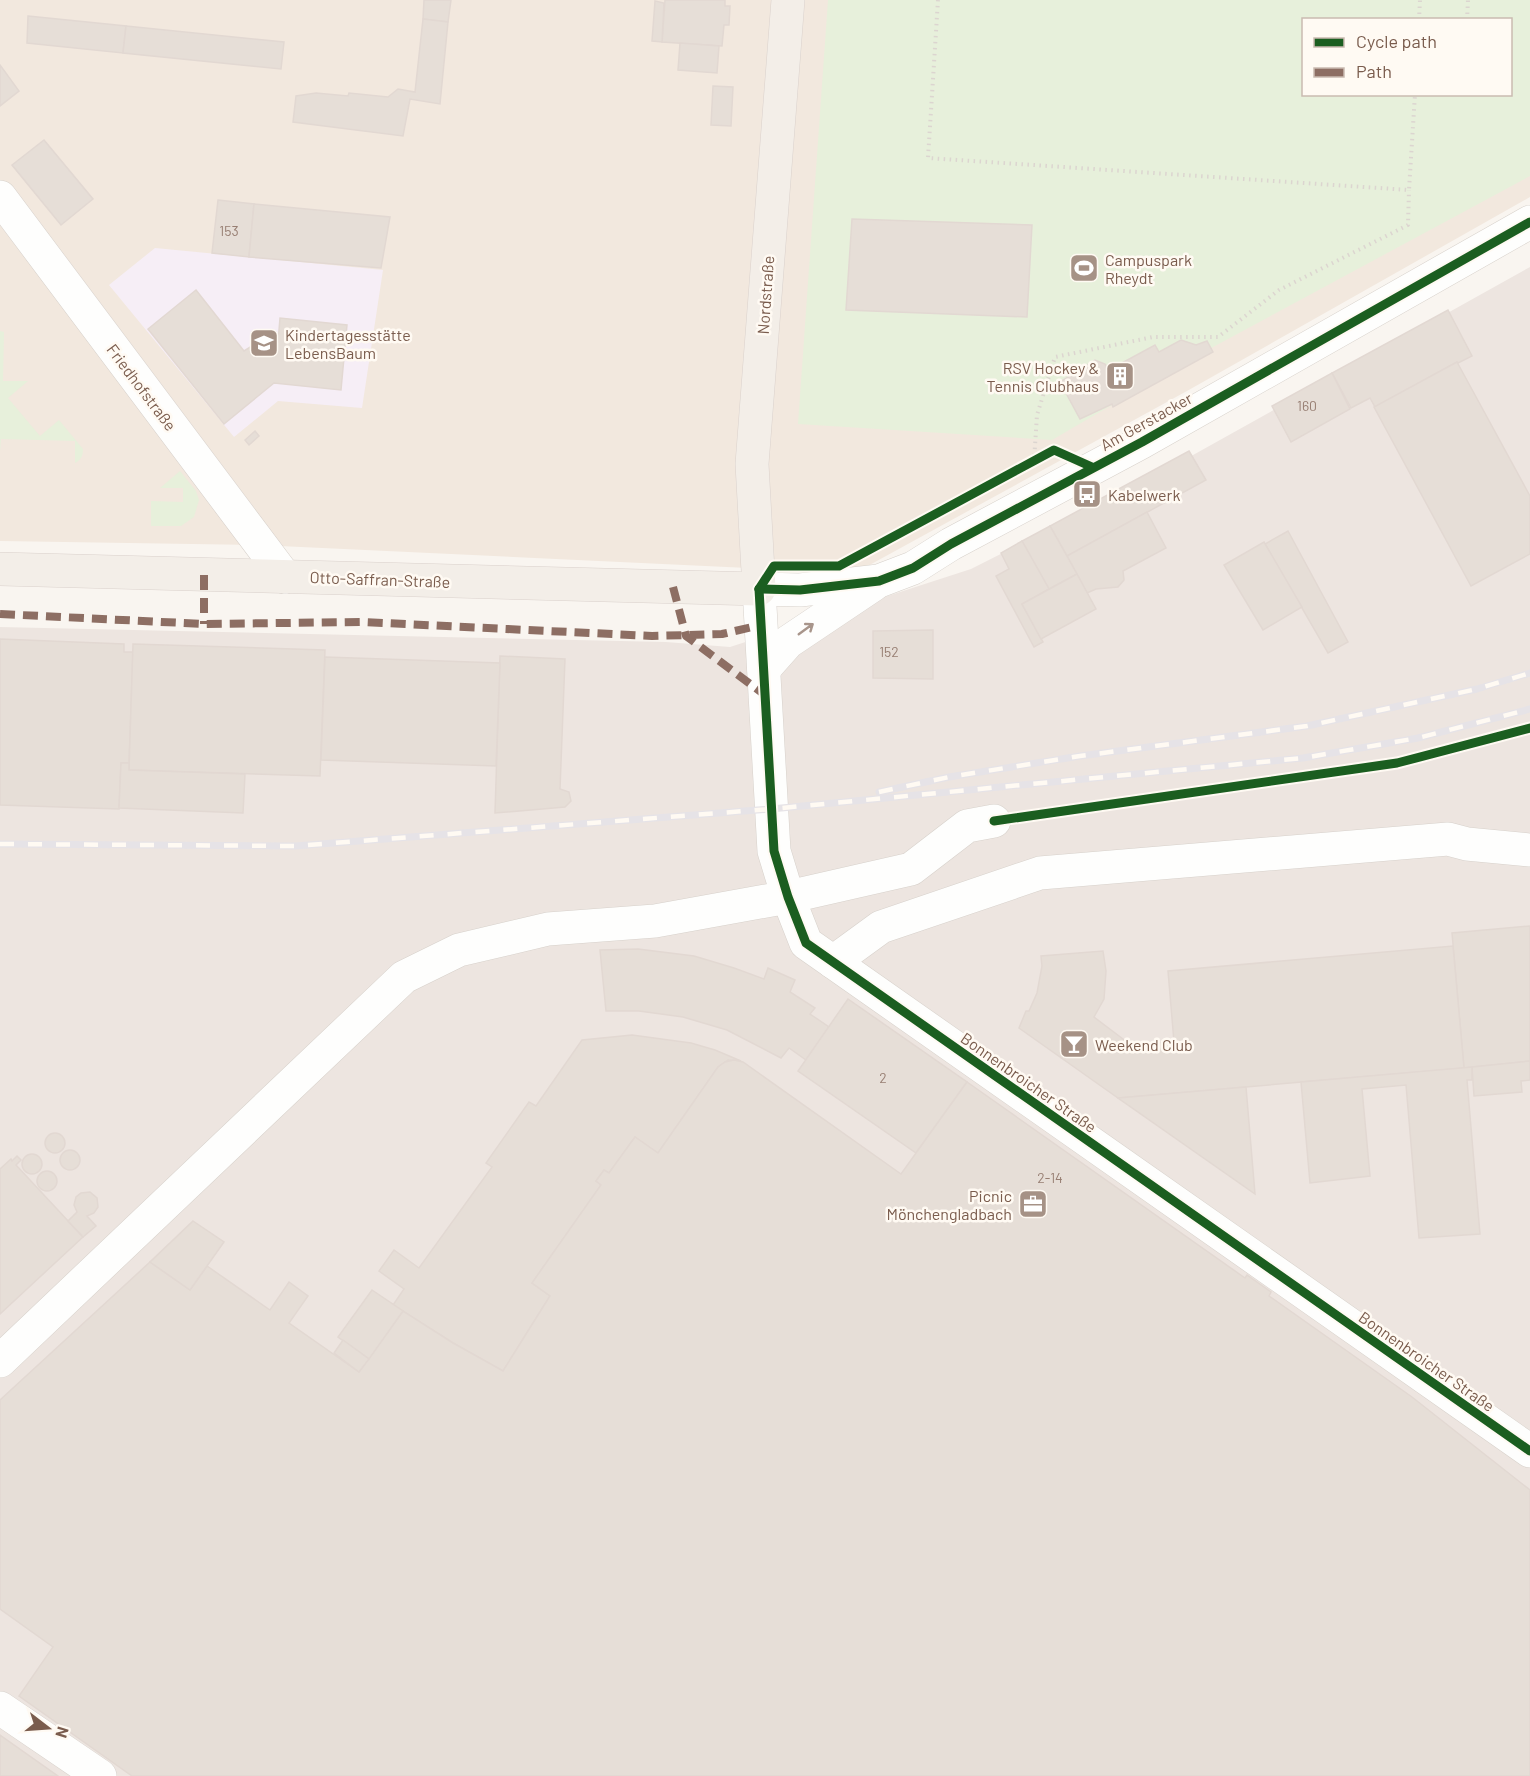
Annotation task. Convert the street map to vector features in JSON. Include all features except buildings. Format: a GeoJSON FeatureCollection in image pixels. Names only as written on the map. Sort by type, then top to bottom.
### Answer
{"type":"FeatureCollection","features":[{"type":"Feature","properties":{"kind":"main road","name":"Nordstraße"},"geometry":{"type":"LineString","coordinates":[[759,589],[752,464],[788,0]]}},
{"type":"Feature","properties":{"kind":"main road","name":"Otto-Saffran-Straße"},"geometry":{"type":"LineString","coordinates":[[0,569],[759,589]]}},
{"type":"Feature","properties":{"kind":"street","name":"Friedhofstraße"},"geometry":{"type":"LineString","coordinates":[[0,197],[285,577]]}},
{"type":"Feature","properties":{"kind":"street","name":"Am Gerstacker"},"geometry":{"type":"LineString","coordinates":[[764,669],[788,642],[879,581],[913,568],[960,539],[1142,442],[1530,222]]}},
{"type":"Feature","properties":{"kind":"street","name":"Am Gerstacker"},"geometry":{"type":"LineString","coordinates":[[759,589],[800,590],[879,581]]}},
{"type":"Feature","properties":{"kind":"street","name":"Bonnenbroicher Straße"},"geometry":{"type":"LineString","coordinates":[[759,589],[774,851],[788,897],[806,943],[1530,1451]]}},
{"type":"Feature","properties":{"kind":"street"},"geometry":{"type":"LineString","coordinates":[[0,1361],[404,977],[459,950],[548,929],[655,921],[788,897],[911,870],[967,826],[994,821]]}},
{"type":"Feature","properties":{"kind":"street"},"geometry":{"type":"LineString","coordinates":[[833,962],[881,927],[1040,873],[1448,839],[1467,844],[1530,850]]}},
{"type":"Feature","properties":{"kind":"street"},"geometry":{"type":"LineString","coordinates":[[0,1708],[100,1776]]}},
{"type":"Feature","properties":{"kind":"path"},"geometry":{"type":"LineString","coordinates":[[938,0],[928,158],[1409,190]]}},
{"type":"Feature","properties":{"kind":"path"},"geometry":{"type":"LineString","coordinates":[[1419,18],[1420,0]]}},
{"type":"Feature","properties":{"kind":"path"},"geometry":{"type":"LineString","coordinates":[[1467,18],[1468,0]]}},
{"type":"Feature","properties":{"kind":"path"},"geometry":{"type":"LineString","coordinates":[[1034,461],[1037,415],[1055,357],[1153,338],[1218,337],[1279,290],[1408,225],[1415,96]]}},
{"type":"Feature","properties":{"kind":"path"},"geometry":{"type":"LineString","coordinates":[[1025,466],[1044,456]]}},
{"type":"Feature","properties":{"kind":"shaded area"},"geometry":{"type":"Polygon","coordinates":[[[0,0],[1530,0],[1530,197],[1187,391],[855,573],[258,545],[0,541],[0,0]]]}},
{"type":"Feature","properties":{"kind":"shaded area","name":"Kindertagesstätte LebensBaum"},"geometry":{"type":"Polygon","coordinates":[[[155,248],[383,270],[362,408],[278,401],[234,437],[109,285],[155,248]]]}},
{"type":"Feature","properties":{"kind":"shaded area"},"geometry":{"type":"Polygon","coordinates":[[[1530,267],[1530,1776],[0,1776],[0,627],[666,642],[730,647],[971,569],[1159,474],[1530,267]]]}},
{"type":"Feature","properties":{"kind":"green space","name":"Campuspark Rheydt"},"geometry":{"type":"Polygon","coordinates":[[[828,0],[1530,0],[1530,176],[1189,360],[1052,440],[798,424],[828,0]]]}},
{"type":"Feature","properties":{"kind":"green space"},"geometry":{"type":"Polygon","coordinates":[[[0,331],[4,332],[3,381],[28,381],[8,398],[40,436],[59,420],[83,449],[83,454],[77,462],[75,463],[75,441],[1,439],[0,452],[0,331]]]}},
{"type":"Feature","properties":{"kind":"green space"},"geometry":{"type":"Polygon","coordinates":[[[180,471],[196,491],[199,500],[194,517],[181,526],[151,526],[151,501],[183,502],[183,488],[160,488],[180,471]]]}},
{"type":"Feature","properties":{"kind":"railway"},"geometry":{"type":"LineString","coordinates":[[879,792],[949,777],[1080,756],[1307,726],[1477,689],[1530,673]]}},
{"type":"Feature","properties":{"kind":"railway"},"geometry":{"type":"LineString","coordinates":[[0,844],[295,846],[771,809],[1303,758],[1418,738],[1530,709]]}},
{"type":"Feature","properties":{"kind":"marked path"},"geometry":{"type":"LineString","coordinates":[[204,575],[204,624]]}},
{"type":"Feature","properties":{"kind":"marked path"},"geometry":{"type":"LineString","coordinates":[[673,587],[686,636],[765,695]]}},
{"type":"Feature","properties":{"kind":"marked path"},"geometry":{"type":"LineString","coordinates":[[0,614],[204,624],[363,622],[652,636],[722,634],[761,625]]}},
{"type":"Feature","properties":{"kind":"cycle path"},"geometry":{"type":"LineString","coordinates":[[759,589],[800,590],[879,581],[913,568],[951,544],[1142,442],[1530,222]]}},
{"type":"Feature","properties":{"kind":"cycle path"},"geometry":{"type":"LineString","coordinates":[[759,589],[774,566],[839,566],[1054,450],[1092,467]]}},
{"type":"Feature","properties":{"kind":"cycle path"},"geometry":{"type":"LineString","coordinates":[[759,589],[774,851],[788,897],[806,943],[1530,1451]]}},
{"type":"Feature","properties":{"kind":"cycle path"},"geometry":{"type":"LineString","coordinates":[[994,821],[1397,763],[1530,728]]}},
{"type":"Feature","properties":{"kind":"place","name":"Campuspark Rheydt"},"geometry":{"type":"Point","coordinates":[1084,268]}},
{"type":"Feature","properties":{"kind":"place","name":"Kindertagesstätte LebensBaum"},"geometry":{"type":"Point","coordinates":[264,343]}},
{"type":"Feature","properties":{"kind":"place","name":"RSV Hockey & Tennis Clubhaus"},"geometry":{"type":"Point","coordinates":[1120,376]}},
{"type":"Feature","properties":{"kind":"place","name":"Kabelwerk"},"geometry":{"type":"Point","coordinates":[1087,494]}},
{"type":"Feature","properties":{"kind":"place","name":"Weekend Club"},"geometry":{"type":"Point","coordinates":[1074,1044]}},
{"type":"Feature","properties":{"kind":"place","name":"Picnic Mönchengladbach"},"geometry":{"type":"Point","coordinates":[1033,1204]}}]}
